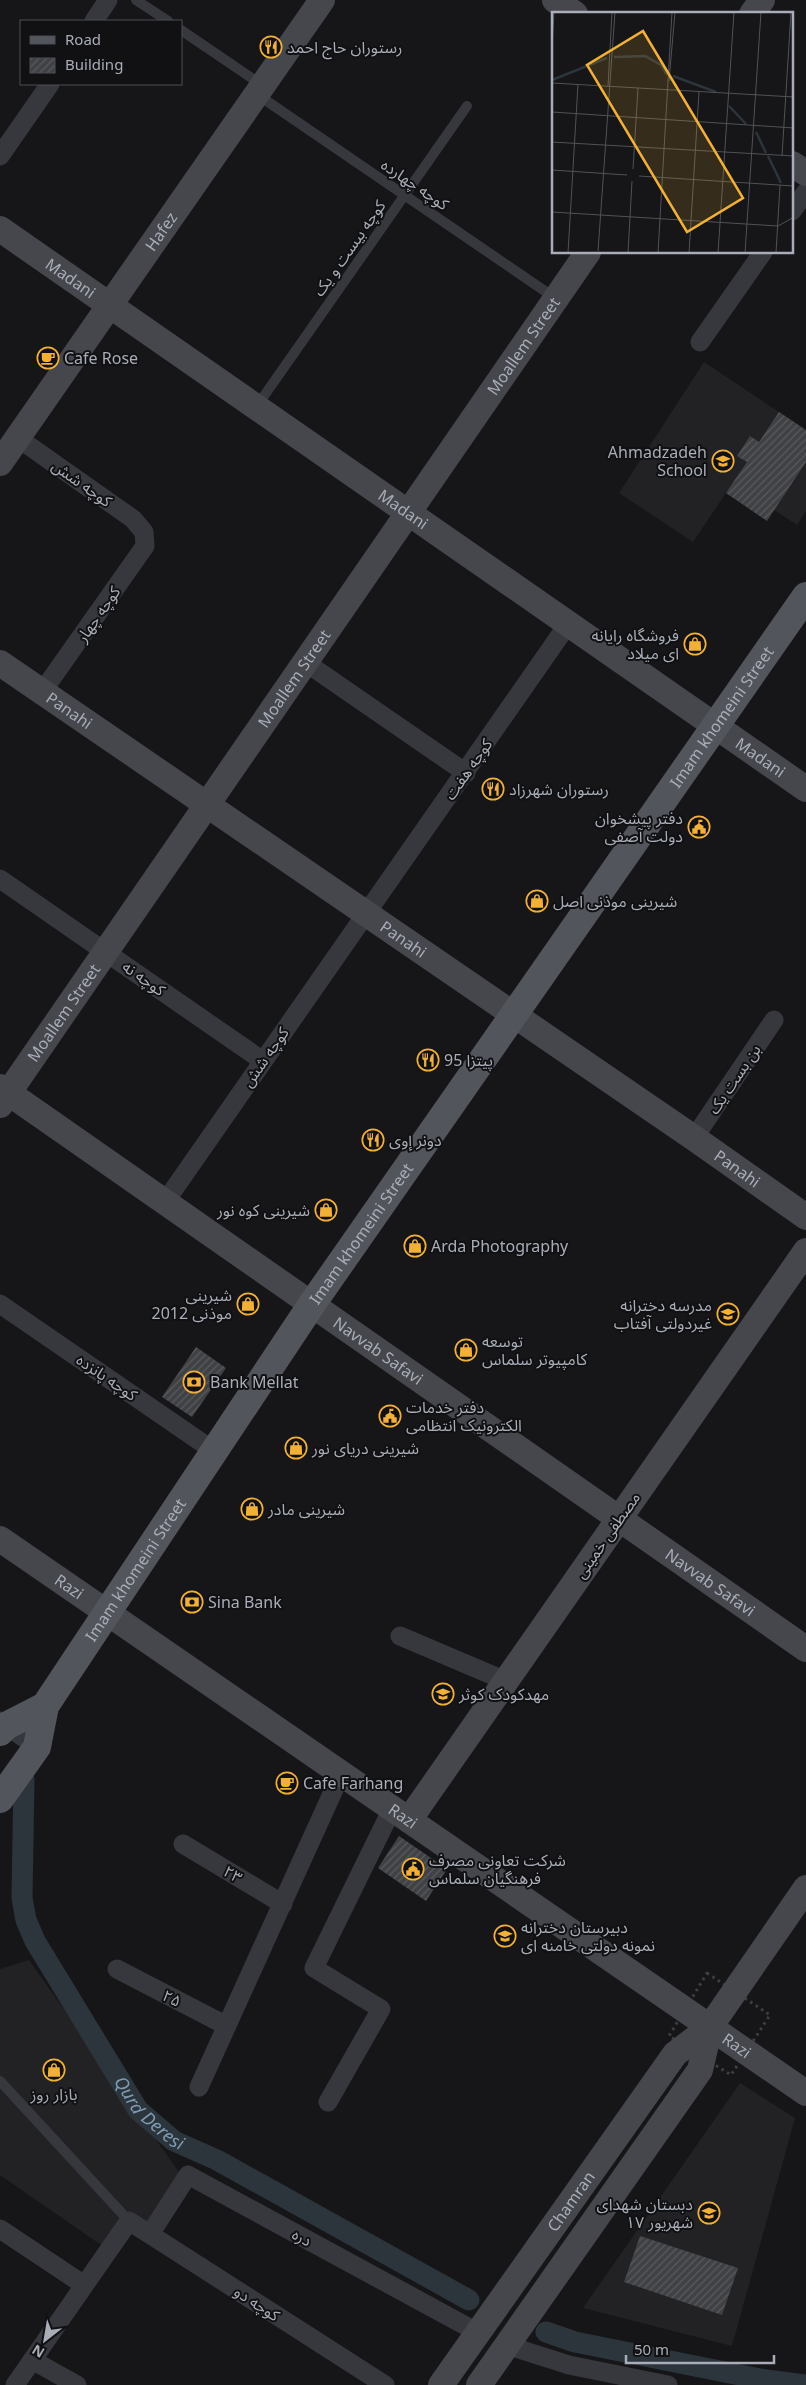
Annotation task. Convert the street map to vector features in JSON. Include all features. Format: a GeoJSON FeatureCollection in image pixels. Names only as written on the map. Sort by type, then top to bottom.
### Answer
{"type":"FeatureCollection","features":[{"type":"Feature","properties":{"kind":"main road","name":"Imam khomeini Street"},"geometry":{"type":"LineString","coordinates":[[45,1706],[108,1614],[214,1450],[312,1304],[714,725],[806,596]]}},
{"type":"Feature","properties":{"kind":"main road"},"geometry":{"type":"LineString","coordinates":[[2,1726],[45,1706]]}},
{"type":"Feature","properties":{"kind":"main road"},"geometry":{"type":"LineString","coordinates":[[0,1799],[37,1747],[45,1706]]}},
{"type":"Feature","properties":{"kind":"street"},"geometry":{"type":"LineString","coordinates":[[95,20],[108,0]]}},
{"type":"Feature","properties":{"kind":"street","name":"Hafez"},"geometry":{"type":"LineString","coordinates":[[0,463],[322,0]]}},
{"type":"Feature","properties":{"kind":"street"},"geometry":{"type":"LineString","coordinates":[[555,0],[572,12]]}},
{"type":"Feature","properties":{"kind":"street"},"geometry":{"type":"LineString","coordinates":[[753,12],[762,0]]}},
{"type":"Feature","properties":{"kind":"street"},"geometry":{"type":"LineString","coordinates":[[0,156],[49,85]]}},
{"type":"Feature","properties":{"kind":"street"},"geometry":{"type":"LineString","coordinates":[[794,165],[806,173]]}},
{"type":"Feature","properties":{"kind":"street"},"geometry":{"type":"LineString","coordinates":[[794,208],[806,192]]}},
{"type":"Feature","properties":{"kind":"street","name":"Madani"},"geometry":{"type":"LineString","coordinates":[[0,229],[806,789]]}},
{"type":"Feature","properties":{"kind":"street","name":"Moallem Street"},"geometry":{"type":"LineString","coordinates":[[3,1095],[106,952],[587,254]]}},
{"type":"Feature","properties":{"kind":"street"},"geometry":{"type":"LineString","coordinates":[[700,342],[762,254]]}},
{"type":"Feature","properties":{"kind":"street","name":"کوچه شش"},"geometry":{"type":"LineString","coordinates":[[18,438],[133,519],[144,532]]}},
{"type":"Feature","properties":{"kind":"street","name":"کوچه چهار"},"geometry":{"type":"LineString","coordinates":[[42,692],[145,546],[144,532]]}},
{"type":"Feature","properties":{"kind":"street","name":"کوچه هفت"},"geometry":{"type":"LineString","coordinates":[[365,913],[466,773],[568,624]]}},
{"type":"Feature","properties":{"kind":"street"},"geometry":{"type":"LineString","coordinates":[[305,662],[466,773]]}},
{"type":"Feature","properties":{"kind":"street","name":"Panahi"},"geometry":{"type":"LineString","coordinates":[[0,664],[694,1138],[806,1217]]}},
{"type":"Feature","properties":{"kind":"street","name":"کوچه نه"},"geometry":{"type":"LineString","coordinates":[[0,879],[263,1061]]}},
{"type":"Feature","properties":{"kind":"street","name":"کوچه شش"},"geometry":{"type":"LineString","coordinates":[[165,1202],[365,913]]}},
{"type":"Feature","properties":{"kind":"street","name":"بن بست یک"},"geometry":{"type":"LineString","coordinates":[[694,1138],[774,1020]]}},
{"type":"Feature","properties":{"kind":"street","name":"Navvab Safavi"},"geometry":{"type":"LineString","coordinates":[[3,1095],[165,1202],[618,1520],[806,1649]]}},
{"type":"Feature","properties":{"kind":"street","name":"مصطفی خمینی"},"geometry":{"type":"LineString","coordinates":[[400,1814],[506,1681],[806,1251]]}},
{"type":"Feature","properties":{"kind":"street","name":"کوچه پانزده"},"geometry":{"type":"LineString","coordinates":[[0,1304],[214,1450]]}},
{"type":"Feature","properties":{"kind":"street","name":"Razi"},"geometry":{"type":"LineString","coordinates":[[0,1539],[806,2093]]}},
{"type":"Feature","properties":{"kind":"street"},"geometry":{"type":"LineString","coordinates":[[400,1636],[506,1681]]}},
{"type":"Feature","properties":{"kind":"street"},"geometry":{"type":"LineString","coordinates":[[2,1726],[37,1747]]}},
{"type":"Feature","properties":{"kind":"street"},"geometry":{"type":"LineString","coordinates":[[199,2087],[341,1774]]}},
{"type":"Feature","properties":{"kind":"street"},"geometry":{"type":"LineString","coordinates":[[328,2102],[381,2009],[314,1968],[400,1814]]}},
{"type":"Feature","properties":{"kind":"street","name":"۲۳"},"geometry":{"type":"LineString","coordinates":[[183,1844],[283,1904]]}},
{"type":"Feature","properties":{"kind":"street","name":"Chamran"},"geometry":{"type":"LineString","coordinates":[[441,2385],[675,2054],[710,2027],[806,1888]]}},
{"type":"Feature","properties":{"kind":"street","name":"۲۵"},"geometry":{"type":"LineString","coordinates":[[117,1970],[227,2026]]}},
{"type":"Feature","properties":{"kind":"street","name":"Chamran"},"geometry":{"type":"LineString","coordinates":[[479,2385],[700,2070],[710,2027]]}},
{"type":"Feature","properties":{"kind":"street","name":"دره"},"geometry":{"type":"LineString","coordinates":[[150,2234],[188,2175],[477,2332]]}},
{"type":"Feature","properties":{"kind":"street"},"geometry":{"type":"LineString","coordinates":[[14,2385],[128,2221]]}},
{"type":"Feature","properties":{"kind":"street","name":"کوچه دو"},"geometry":{"type":"LineString","coordinates":[[128,2221],[385,2385]]}},
{"type":"Feature","properties":{"kind":"street"},"geometry":{"type":"LineString","coordinates":[[0,2228],[84,2285]]}},
{"type":"Feature","properties":{"kind":"street"},"geometry":{"type":"LineString","coordinates":[[477,2332],[506,2345],[569,2365],[649,2383],[668,2385]]}},
{"type":"Feature","properties":{"kind":"street"},"geometry":{"type":"LineString","coordinates":[[32,2360],[77,2385]]}},
{"type":"Feature","properties":{"kind":"lane"},"geometry":{"type":"LineString","coordinates":[[136,0],[166,20]]}},
{"type":"Feature","properties":{"kind":"lane"},"geometry":{"type":"LineString","coordinates":[[182,31],[260,90]]}},
{"type":"Feature","properties":{"kind":"lane","name":"کوچه چهارده"},"geometry":{"type":"LineString","coordinates":[[260,90],[404,195],[556,299]]}},
{"type":"Feature","properties":{"kind":"lane","name":"کوچه بیست و یک"},"geometry":{"type":"LineString","coordinates":[[257,407],[467,106]]}},
{"type":"Feature","properties":{"kind":"lane"},"geometry":{"type":"LineString","coordinates":[[0,2080],[128,2221]]}},
{"type":"Feature","properties":{"kind":"shaded area","name":"Ahmadzadeh School"},"geometry":{"type":"Polygon","coordinates":[[[704,362],[806,430],[806,511],[797,525],[774,510],[767,521],[726,493],[693,542],[619,493],[704,362]]]}},
{"type":"Feature","properties":{"kind":"shaded area","name":"بازار روز"},"geometry":{"type":"Polygon","coordinates":[[[29,1960],[179,2172],[145,2224],[127,2211],[104,2247],[0,2175],[0,1969],[29,1960]]]}},
{"type":"Feature","properties":{"kind":"shaded area","name":"دبستان شهدای ۱۷ شهریور"},"geometry":{"type":"Polygon","coordinates":[[[740,2083],[795,2118],[732,2346],[583,2308],[740,2083]]]}},
{"type":"Feature","properties":{"kind":"building"},"geometry":{"type":"Polygon","coordinates":[[[779,412],[806,430],[806,462],[767,521],[726,493],[747,462],[737,456],[750,436],[759,442],[779,412]]]}},
{"type":"Feature","properties":{"kind":"building","name":"Bank Mellat"},"geometry":{"type":"Polygon","coordinates":[[[196,1347],[226,1368],[192,1417],[162,1397],[196,1347]]]}},
{"type":"Feature","properties":{"kind":"building","name":"شرکت تعاونی مصرف فرهنگیان سلماس"},"geometry":{"type":"Polygon","coordinates":[[[399,1836],[447,1869],[426,1901],[378,1868],[399,1836]]]}},
{"type":"Feature","properties":{"kind":"building"},"geometry":{"type":"Polygon","coordinates":[[[640,2236],[738,2268],[722,2315],[624,2282],[640,2236]]]}},
{"type":"Feature","properties":{"kind":"waterway","name":"Qurd Deresi"},"geometry":{"type":"LineString","coordinates":[[24,1779],[22,1898],[26,1920],[35,1941],[138,2110],[174,2141],[217,2160],[469,2300]]}},
{"type":"Feature","properties":{"kind":"waterway"},"geometry":{"type":"LineString","coordinates":[[546,2332],[575,2342],[760,2379],[805,2385]]}},
{"type":"Feature","properties":{"kind":"place","name":"رستوران حاج احمد"},"geometry":{"type":"Point","coordinates":[271,47]}},
{"type":"Feature","properties":{"kind":"place","name":"Cafe Rose"},"geometry":{"type":"Point","coordinates":[48,358]}},
{"type":"Feature","properties":{"kind":"place","name":"Ahmadzadeh School"},"geometry":{"type":"Point","coordinates":[723,461]}},
{"type":"Feature","properties":{"kind":"place","name":"فروشگاه رایانه ای میلاد"},"geometry":{"type":"Point","coordinates":[695,644]}},
{"type":"Feature","properties":{"kind":"place","name":"رستوران شهرزاد"},"geometry":{"type":"Point","coordinates":[493,789]}},
{"type":"Feature","properties":{"kind":"place","name":"دفتر پیشخوان دولت آصفی"},"geometry":{"type":"Point","coordinates":[699,827]}},
{"type":"Feature","properties":{"kind":"place","name":"شیرینی موذنی اصل"},"geometry":{"type":"Point","coordinates":[537,901]}},
{"type":"Feature","properties":{"kind":"place","name":"پیتزا 95"},"geometry":{"type":"Point","coordinates":[428,1060]}},
{"type":"Feature","properties":{"kind":"place","name":"دونر إوی"},"geometry":{"type":"Point","coordinates":[373,1140]}},
{"type":"Feature","properties":{"kind":"place","name":"شیرینی کوه نور"},"geometry":{"type":"Point","coordinates":[326,1210]}},
{"type":"Feature","properties":{"kind":"place","name":"Arda Photography"},"geometry":{"type":"Point","coordinates":[415,1246]}},
{"type":"Feature","properties":{"kind":"place","name":"شیرینی موذنی 2012"},"geometry":{"type":"Point","coordinates":[248,1304]}},
{"type":"Feature","properties":{"kind":"place","name":"مدرسه دخترانه غیردولتی آفتاب"},"geometry":{"type":"Point","coordinates":[728,1314]}},
{"type":"Feature","properties":{"kind":"place","name":"توسعه کامپیوتر سلماس"},"geometry":{"type":"Point","coordinates":[466,1350]}},
{"type":"Feature","properties":{"kind":"place","name":"Bank Mellat"},"geometry":{"type":"Point","coordinates":[194,1382]}},
{"type":"Feature","properties":{"kind":"place","name":"دفتر خدمات الکترونیک انتظامی"},"geometry":{"type":"Point","coordinates":[390,1416]}},
{"type":"Feature","properties":{"kind":"place","name":"شیرینی دریای نور"},"geometry":{"type":"Point","coordinates":[296,1448]}},
{"type":"Feature","properties":{"kind":"place","name":"شیرینی مادر"},"geometry":{"type":"Point","coordinates":[252,1509]}},
{"type":"Feature","properties":{"kind":"place","name":"Sina Bank"},"geometry":{"type":"Point","coordinates":[192,1602]}},
{"type":"Feature","properties":{"kind":"place","name":"مهدکودک کوثر"},"geometry":{"type":"Point","coordinates":[443,1694]}},
{"type":"Feature","properties":{"kind":"place","name":"Cafe Farhang"},"geometry":{"type":"Point","coordinates":[287,1783]}},
{"type":"Feature","properties":{"kind":"place","name":"شرکت تعاونی مصرف فرهنگیان سلماس"},"geometry":{"type":"Point","coordinates":[413,1869]}},
{"type":"Feature","properties":{"kind":"place","name":"دبیرستان دخترانه نمونه دولتی خامنه ای"},"geometry":{"type":"Point","coordinates":[505,1936]}},
{"type":"Feature","properties":{"kind":"place","name":"بازار روز"},"geometry":{"type":"Point","coordinates":[54,2070]}},
{"type":"Feature","properties":{"kind":"place","name":"دبستان شهدای ۱۷ شهریور"},"geometry":{"type":"Point","coordinates":[709,2213]}}]}
